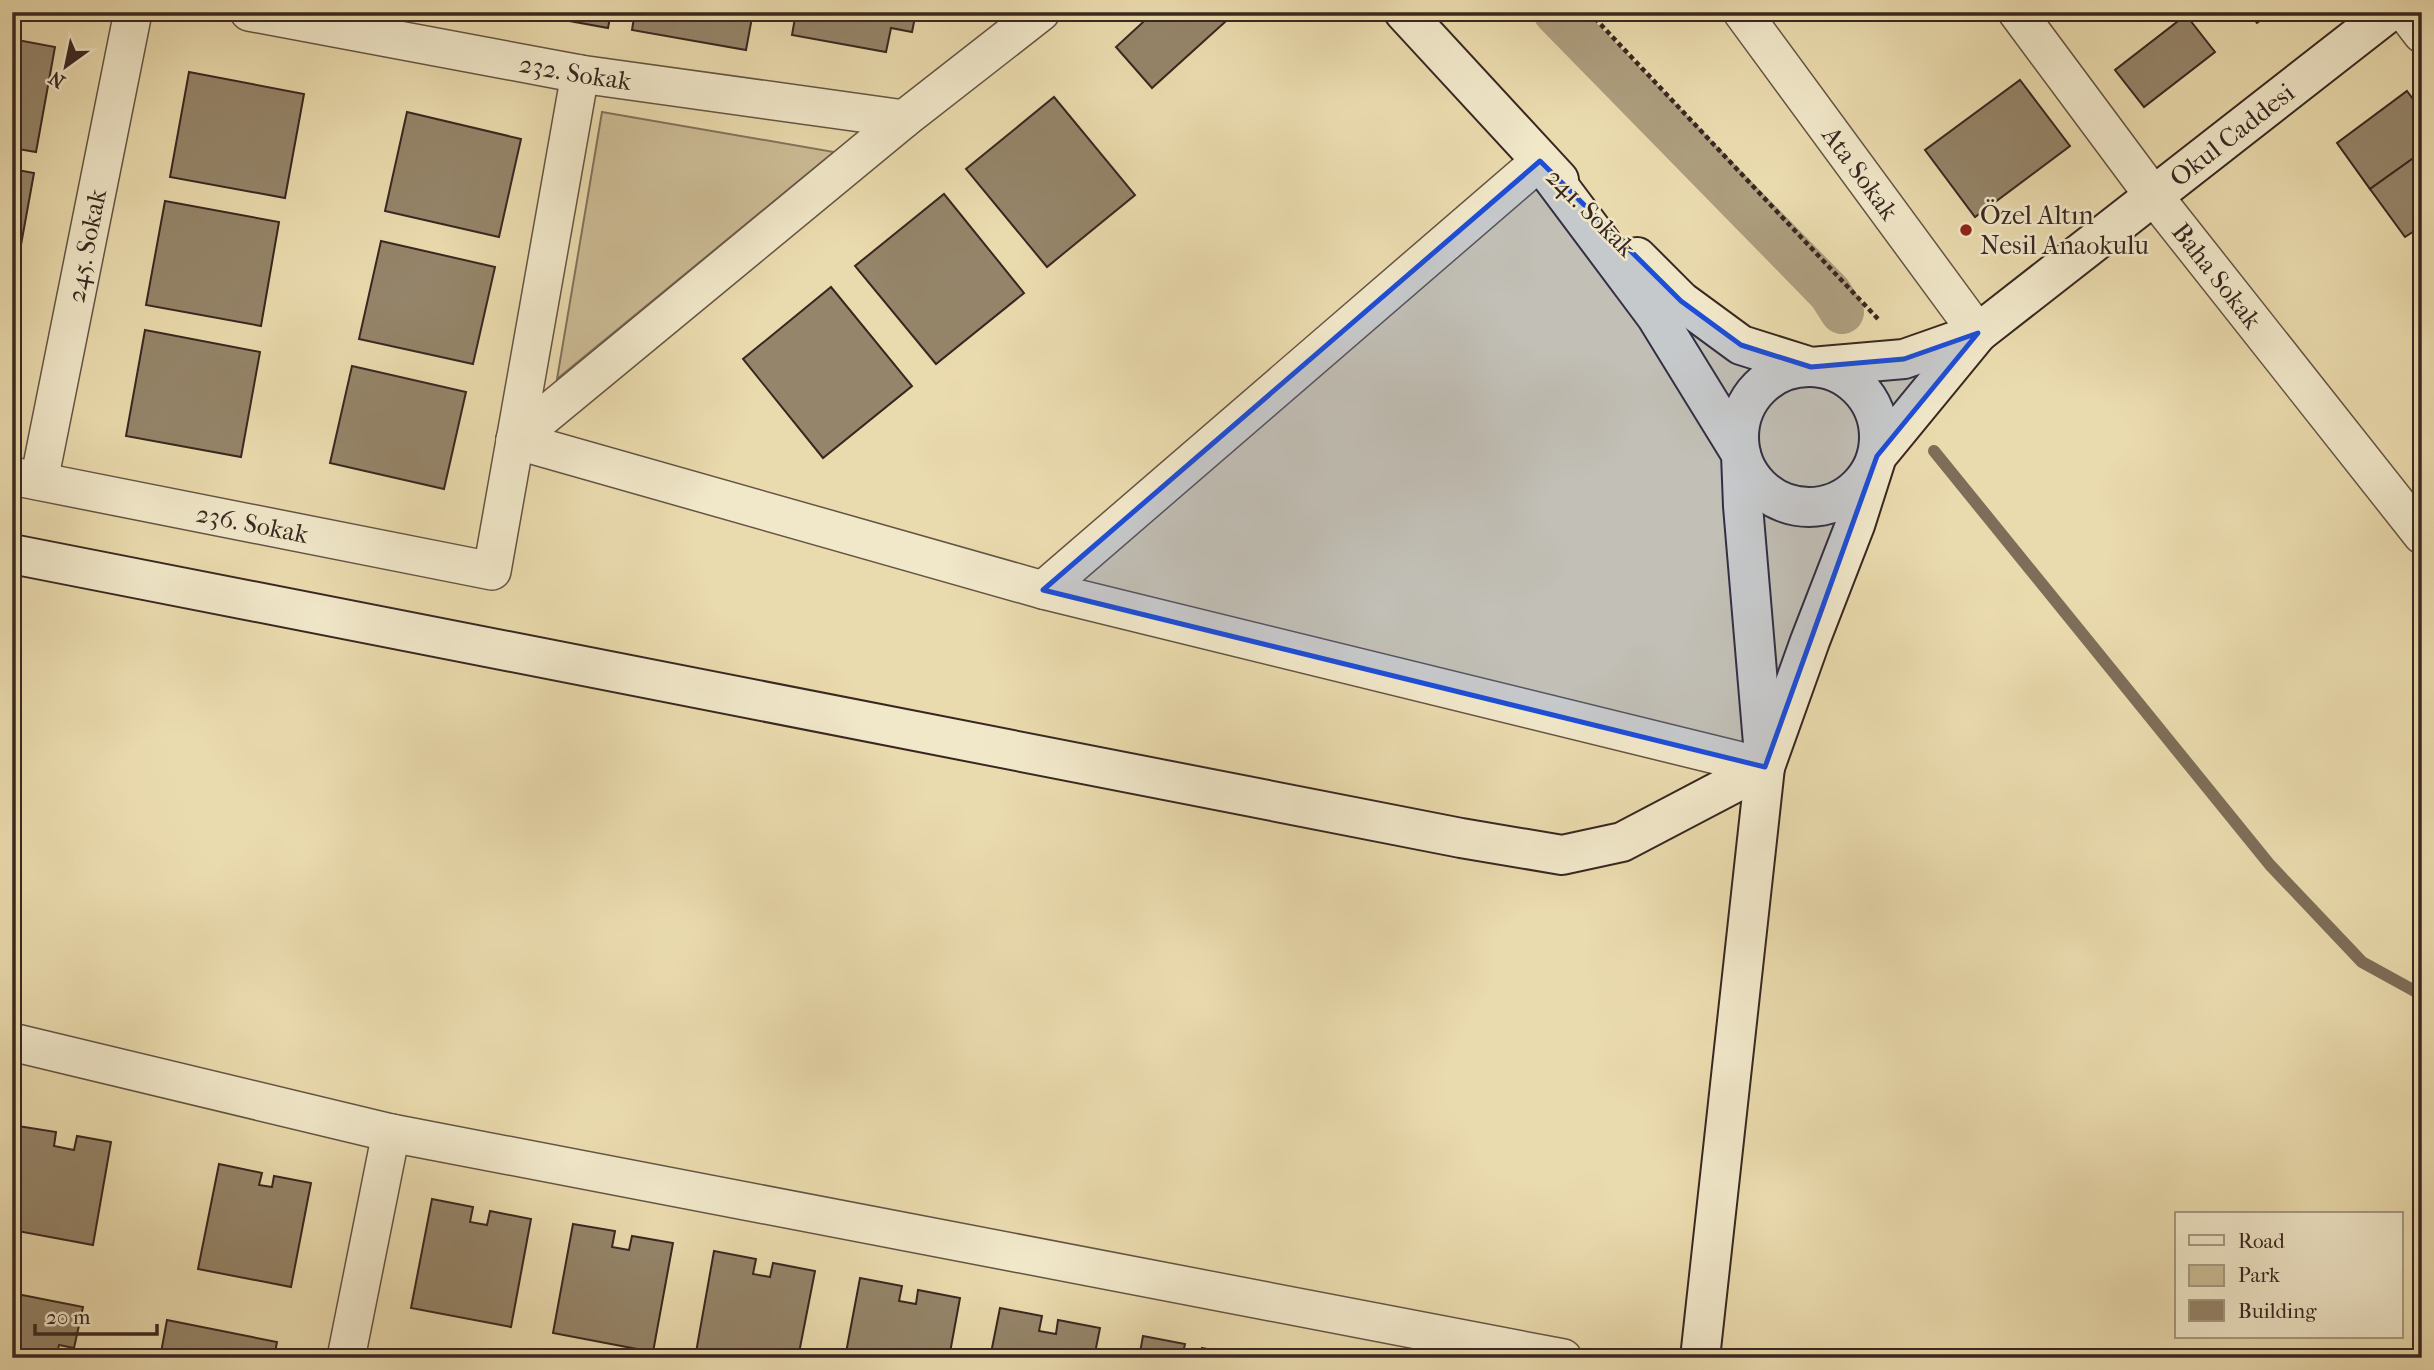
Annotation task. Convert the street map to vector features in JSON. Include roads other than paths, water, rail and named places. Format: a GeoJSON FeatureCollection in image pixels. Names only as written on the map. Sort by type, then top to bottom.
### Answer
{"type":"FeatureCollection","features":[{"type":"Feature","properties":{"kind":"main road","name":"241. Sokak"},"geometry":{"type":"LineString","coordinates":[[1404,12],[1540,161],[1681,301],[1741,345],[1811,367]]}},
{"type":"Feature","properties":{"kind":"main road","name":"Okul Caddesi"},"geometry":{"type":"LineString","coordinates":[[1811,367],[1905,359],[1978,333],[2389,12]]}},
{"type":"Feature","properties":{"kind":"main road"},"geometry":{"type":"LineString","coordinates":[[1540,161],[1656,316],[1741,454],[1749,475],[1766,492],[1786,504],[1808,508],[1831,504],[1852,494],[1867,477],[1877,456],[1978,333]]}},
{"type":"Feature","properties":{"kind":"main road"},"geometry":{"type":"LineString","coordinates":[[12,554],[1461,838],[1562,855],[1622,842],[1765,767],[1855,525],[1877,456],[1880,435],[1876,415],[1866,395],[1851,380],[1832,371],[1811,367],[1790,369],[1770,378],[1754,393],[1743,411],[1738,433],[1765,767],[1700,1358]]}},
{"type":"Feature","properties":{"kind":"street","name":"245. Sokak"},"geometry":{"type":"LineString","coordinates":[[26,479],[133,12]]}},
{"type":"Feature","properties":{"kind":"street","name":"232. Sokak"},"geometry":{"type":"LineString","coordinates":[[249,12],[580,74],[904,119]]}},
{"type":"Feature","properties":{"kind":"street"},"geometry":{"type":"LineString","coordinates":[[515,440],[904,119],[1041,12]]}},
{"type":"Feature","properties":{"kind":"street","name":"Ata Sokak"},"geometry":{"type":"LineString","coordinates":[[1742,12],[1978,333]]}},
{"type":"Feature","properties":{"kind":"street","name":"Baha Sokak"},"geometry":{"type":"LineString","coordinates":[[2017,12],[2153,195],[2422,535]]}},
{"type":"Feature","properties":{"kind":"street"},"geometry":{"type":"LineString","coordinates":[[2405,12],[2422,34]]}},
{"type":"Feature","properties":{"kind":"street"},"geometry":{"type":"LineString","coordinates":[[515,440],[580,74]]}},
{"type":"Feature","properties":{"kind":"street"},"geometry":{"type":"LineString","coordinates":[[1043,590],[1540,161]]}},
{"type":"Feature","properties":{"kind":"street","name":"236. Sokak"},"geometry":{"type":"LineString","coordinates":[[26,479],[492,571],[515,440]]}},
{"type":"Feature","properties":{"kind":"street"},"geometry":{"type":"LineString","coordinates":[[515,440],[1043,590],[1765,767]]}},
{"type":"Feature","properties":{"kind":"street"},"geometry":{"type":"LineString","coordinates":[[12,1042],[391,1133],[1563,1358]]}},
{"type":"Feature","properties":{"kind":"street"},"geometry":{"type":"LineString","coordinates":[[346,1358],[391,1133]]}},
{"type":"Feature","properties":{"kind":"waterway"},"geometry":{"type":"LineString","coordinates":[[1555,12],[1830,293],[1842,312]]}},
{"type":"Feature","properties":{"kind":"waterway"},"geometry":{"type":"LineString","coordinates":[[1934,451],[2270,865],[2362,962],[2422,995]]}},
{"type":"Feature","properties":{"kind":"place","name":"Özel Altın Nesil Anaokulu"},"geometry":{"type":"Point","coordinates":[1966,230]}}]}
